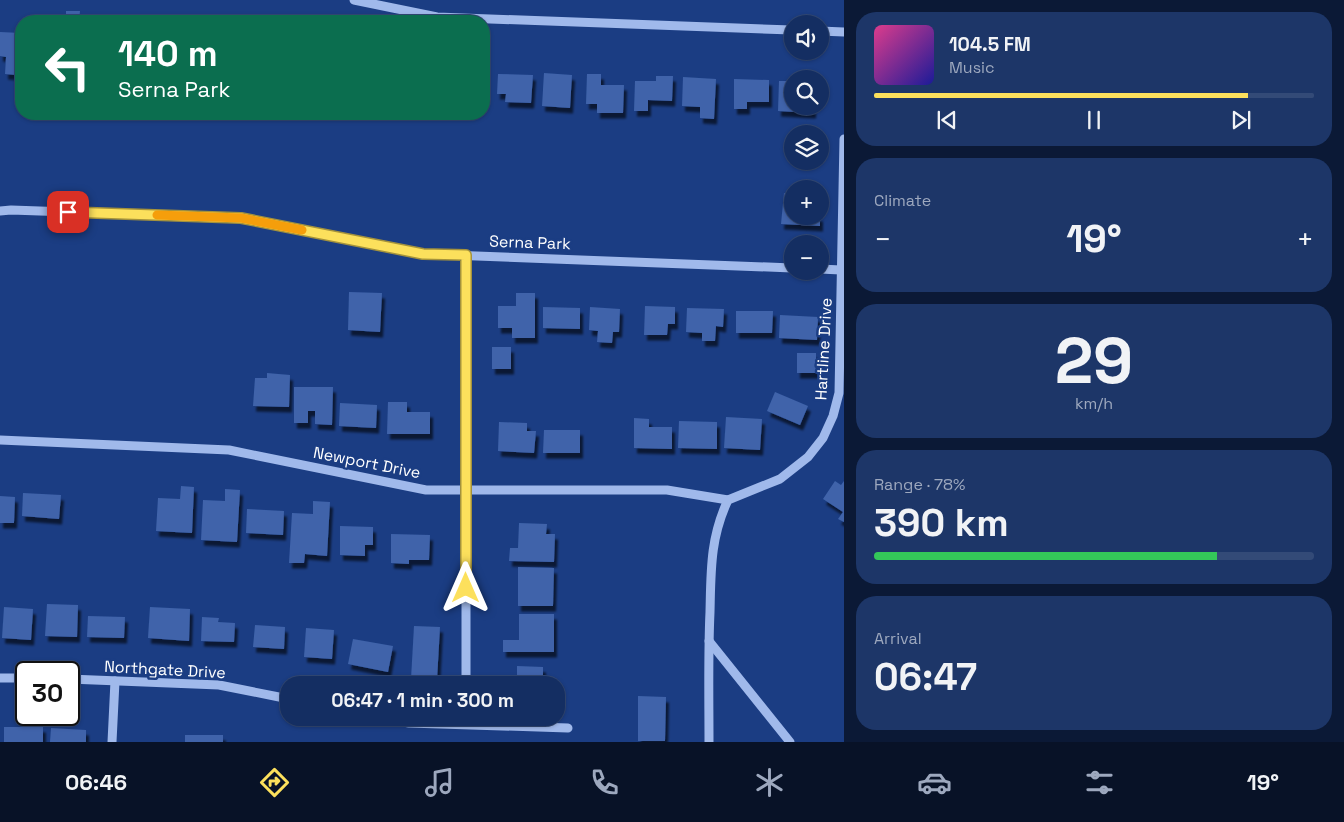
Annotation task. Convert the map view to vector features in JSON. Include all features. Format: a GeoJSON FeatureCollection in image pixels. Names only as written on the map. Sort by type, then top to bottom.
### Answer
{"type":"FeatureCollection","features":[{"type":"Feature","properties":{"kind":"street"},"geometry":{"type":"LineString","coordinates":[[354,0],[427,15]]}},
{"type":"Feature","properties":{"kind":"street"},"geometry":{"type":"LineString","coordinates":[[490,19],[784,30]]}},
{"type":"Feature","properties":{"kind":"street"},"geometry":{"type":"LineString","coordinates":[[829,31],[844,32]]}},
{"type":"Feature","properties":{"kind":"street","name":"Hartline Drive"},"geometry":{"type":"LineString","coordinates":[[728,500],[780,478],[808,457],[823,438],[833,416],[839,394],[844,139]]}},
{"type":"Feature","properties":{"kind":"street","name":"Serna Park"},"geometry":{"type":"LineString","coordinates":[[0,212],[11,210],[241,218],[423,254],[784,268]]}},
{"type":"Feature","properties":{"kind":"street"},"geometry":{"type":"LineString","coordinates":[[466,255],[466,676]]}},
{"type":"Feature","properties":{"kind":"street"},"geometry":{"type":"LineString","coordinates":[[829,269],[841,270]]}},
{"type":"Feature","properties":{"kind":"street","name":"Newport Drive"},"geometry":{"type":"LineString","coordinates":[[0,440],[229,450],[426,490],[667,490],[728,500]]}},
{"type":"Feature","properties":{"kind":"street"},"geometry":{"type":"LineString","coordinates":[[709,742],[711,566],[719,519],[728,500]]}},
{"type":"Feature","properties":{"kind":"street"},"geometry":{"type":"LineString","coordinates":[[709,641],[790,742]]}},
{"type":"Feature","properties":{"kind":"street"},"geometry":{"type":"LineString","coordinates":[[0,678],[15,678]]}},
{"type":"Feature","properties":{"kind":"street","name":"Northgate Drive"},"geometry":{"type":"LineString","coordinates":[[80,679],[219,685],[280,697]]}},
{"type":"Feature","properties":{"kind":"street"},"geometry":{"type":"LineString","coordinates":[[112,742],[115,680]]}},
{"type":"Feature","properties":{"kind":"street"},"geometry":{"type":"LineString","coordinates":[[539,726],[568,728]]}},
{"type":"Feature","properties":{"kind":"building"},"geometry":{"type":"Polygon","coordinates":[[[66,11],[80,11],[80,15],[66,15],[66,11]]]}},
{"type":"Feature","properties":{"kind":"building"},"geometry":{"type":"Polygon","coordinates":[[[0,32],[15,33],[15,75],[5,74],[6,57],[0,56],[0,32]]]}},
{"type":"Feature","properties":{"kind":"building"},"geometry":{"type":"Polygon","coordinates":[[[544,73],[572,75],[570,108],[542,106],[544,73]]]}},
{"type":"Feature","properties":{"kind":"building"},"geometry":{"type":"Polygon","coordinates":[[[498,74],[533,75],[531,103],[505,102],[506,94],[497,94],[498,74]]]}},
{"type":"Feature","properties":{"kind":"building"},"geometry":{"type":"Polygon","coordinates":[[[587,74],[601,74],[601,85],[624,85],[623,113],[597,113],[597,104],[586,104],[587,74]]]}},
{"type":"Feature","properties":{"kind":"building"},"geometry":{"type":"Polygon","coordinates":[[[656,76],[673,76],[672,101],[648,100],[648,111],[634,111],[635,81],[656,81],[656,76]]]}},
{"type":"Feature","properties":{"kind":"building"},"geometry":{"type":"Polygon","coordinates":[[[683,77],[716,79],[714,119],[700,118],[700,107],[682,106],[683,77]]]}},
{"type":"Feature","properties":{"kind":"building"},"geometry":{"type":"Polygon","coordinates":[[[734,79],[769,80],[769,102],[747,102],[747,109],[734,109],[734,79]]]}},
{"type":"Feature","properties":{"kind":"building"},"geometry":{"type":"Polygon","coordinates":[[[779,81],[784,81],[784,111],[778,111],[779,81]]]}},
{"type":"Feature","properties":{"kind":"building"},"geometry":{"type":"Polygon","coordinates":[[[784,193],[784,224],[781,224],[784,193]]]}},
{"type":"Feature","properties":{"kind":"building"},"geometry":{"type":"Polygon","coordinates":[[[349,292],[382,293],[380,332],[348,330],[349,292]]]}},
{"type":"Feature","properties":{"kind":"building"},"geometry":{"type":"Polygon","coordinates":[[[516,293],[535,293],[535,338],[512,338],[512,328],[498,328],[498,306],[516,306],[516,293]]]}},
{"type":"Feature","properties":{"kind":"building"},"geometry":{"type":"Polygon","coordinates":[[[645,306],[675,307],[675,324],[668,324],[667,335],[644,335],[645,306]]]}},
{"type":"Feature","properties":{"kind":"building"},"geometry":{"type":"Polygon","coordinates":[[[543,307],[580,308],[580,329],[543,328],[543,307]]]}},
{"type":"Feature","properties":{"kind":"building"},"geometry":{"type":"Polygon","coordinates":[[[590,307],[620,309],[619,332],[613,332],[612,343],[597,342],[598,331],[589,330],[590,307]]]}},
{"type":"Feature","properties":{"kind":"building"},"geometry":{"type":"Polygon","coordinates":[[[687,308],[724,309],[723,327],[716,326],[715,341],[702,341],[702,333],[686,332],[687,308]]]}},
{"type":"Feature","properties":{"kind":"building"},"geometry":{"type":"Polygon","coordinates":[[[736,311],[773,311],[772,333],[736,333],[736,311]]]}},
{"type":"Feature","properties":{"kind":"building"},"geometry":{"type":"Polygon","coordinates":[[[780,315],[818,317],[817,340],[779,338],[780,315]]]}},
{"type":"Feature","properties":{"kind":"building"},"geometry":{"type":"Polygon","coordinates":[[[492,347],[511,347],[511,369],[492,369],[492,347]]]}},
{"type":"Feature","properties":{"kind":"building"},"geometry":{"type":"Polygon","coordinates":[[[797,353],[816,353],[816,373],[797,373],[797,353]]]}},
{"type":"Feature","properties":{"kind":"building"},"geometry":{"type":"Polygon","coordinates":[[[267,373],[290,375],[289,407],[253,406],[255,378],[267,378],[267,373]]]}},
{"type":"Feature","properties":{"kind":"building"},"geometry":{"type":"Polygon","coordinates":[[[294,387],[333,387],[332,425],[315,424],[315,411],[308,411],[308,423],[294,423],[294,387]]]}},
{"type":"Feature","properties":{"kind":"building"},"geometry":{"type":"Polygon","coordinates":[[[775,392],[808,406],[800,425],[767,411],[775,392]]]}},
{"type":"Feature","properties":{"kind":"building"},"geometry":{"type":"Polygon","coordinates":[[[388,402],[407,402],[407,412],[430,412],[430,434],[387,434],[388,402]]]}},
{"type":"Feature","properties":{"kind":"building"},"geometry":{"type":"Polygon","coordinates":[[[340,403],[377,405],[376,428],[339,426],[340,403]]]}},
{"type":"Feature","properties":{"kind":"building"},"geometry":{"type":"Polygon","coordinates":[[[726,417],[762,419],[760,450],[724,448],[726,417]]]}},
{"type":"Feature","properties":{"kind":"building"},"geometry":{"type":"Polygon","coordinates":[[[634,418],[649,419],[649,427],[672,427],[672,449],[634,448],[634,418]]]}},
{"type":"Feature","properties":{"kind":"building"},"geometry":{"type":"Polygon","coordinates":[[[679,421],[717,422],[717,449],[678,448],[679,421]]]}},
{"type":"Feature","properties":{"kind":"building"},"geometry":{"type":"Polygon","coordinates":[[[499,422],[527,423],[527,431],[536,431],[534,453],[498,451],[499,422]]]}},
{"type":"Feature","properties":{"kind":"building"},"geometry":{"type":"Polygon","coordinates":[[[544,430],[580,430],[580,453],[543,453],[544,430]]]}},
{"type":"Feature","properties":{"kind":"building"},"geometry":{"type":"Polygon","coordinates":[[[835,481],[841,485],[844,481],[844,522],[838,519],[843,512],[823,499],[835,481]]]}},
{"type":"Feature","properties":{"kind":"building"},"geometry":{"type":"Polygon","coordinates":[[[181,486],[194,487],[192,533],[156,531],[158,498],[180,499],[181,486]]]}},
{"type":"Feature","properties":{"kind":"building"},"geometry":{"type":"Polygon","coordinates":[[[225,489],[240,490],[237,542],[201,540],[203,500],[225,501],[225,489]]]}},
{"type":"Feature","properties":{"kind":"building"},"geometry":{"type":"Polygon","coordinates":[[[23,493],[61,495],[59,519],[22,516],[23,493]]]}},
{"type":"Feature","properties":{"kind":"building"},"geometry":{"type":"Polygon","coordinates":[[[0,496],[15,497],[14,523],[0,523],[0,496]]]}},
{"type":"Feature","properties":{"kind":"building"},"geometry":{"type":"Polygon","coordinates":[[[313,501],[330,502],[327,556],[305,554],[304,563],[289,563],[292,513],[313,514],[313,501]]]}},
{"type":"Feature","properties":{"kind":"building"},"geometry":{"type":"Polygon","coordinates":[[[247,509],[284,511],[283,535],[246,533],[247,509]]]}},
{"type":"Feature","properties":{"kind":"building"},"geometry":{"type":"Polygon","coordinates":[[[519,523],[547,524],[546,534],[555,534],[554,562],[509,561],[510,548],[518,548],[519,523]]]}},
{"type":"Feature","properties":{"kind":"building"},"geometry":{"type":"Polygon","coordinates":[[[340,526],[373,527],[373,545],[365,545],[365,556],[340,555],[340,526]]]}},
{"type":"Feature","properties":{"kind":"building"},"geometry":{"type":"Polygon","coordinates":[[[391,534],[430,535],[429,560],[409,560],[409,564],[391,563],[391,534]]]}},
{"type":"Feature","properties":{"kind":"building"},"geometry":{"type":"Polygon","coordinates":[[[518,567],[554,568],[553,606],[518,606],[518,567]]]}},
{"type":"Feature","properties":{"kind":"building"},"geometry":{"type":"Polygon","coordinates":[[[47,604],[78,605],[77,637],[45,636],[47,604]]]}},
{"type":"Feature","properties":{"kind":"building"},"geometry":{"type":"Polygon","coordinates":[[[4,607],[33,609],[31,640],[2,638],[4,607]]]}},
{"type":"Feature","properties":{"kind":"building"},"geometry":{"type":"Polygon","coordinates":[[[150,607],[190,609],[189,641],[148,638],[150,607]]]}},
{"type":"Feature","properties":{"kind":"building"},"geometry":{"type":"Polygon","coordinates":[[[519,614],[554,614],[554,652],[503,652],[503,640],[519,640],[519,614]]]}},
{"type":"Feature","properties":{"kind":"building"},"geometry":{"type":"Polygon","coordinates":[[[88,616],[125,617],[124,638],[87,637],[88,616]]]}},
{"type":"Feature","properties":{"kind":"building"},"geometry":{"type":"Polygon","coordinates":[[[202,617],[219,618],[218,622],[235,623],[234,642],[201,641],[202,617]]]}},
{"type":"Feature","properties":{"kind":"building"},"geometry":{"type":"Polygon","coordinates":[[[255,625],[285,627],[284,649],[253,647],[255,625]]]}},
{"type":"Feature","properties":{"kind":"building"},"geometry":{"type":"Polygon","coordinates":[[[414,626],[440,627],[437,676],[411,676],[414,626]]]}},
{"type":"Feature","properties":{"kind":"building"},"geometry":{"type":"Polygon","coordinates":[[[306,628],[334,630],[332,659],[304,657],[306,628]]]}},
{"type":"Feature","properties":{"kind":"building"},"geometry":{"type":"Polygon","coordinates":[[[353,639],[393,646],[388,672],[348,664],[353,639]]]}},
{"type":"Feature","properties":{"kind":"building"},"geometry":{"type":"Polygon","coordinates":[[[517,666],[543,667],[543,676],[517,676],[517,666]]]}},
{"type":"Feature","properties":{"kind":"building"},"geometry":{"type":"Polygon","coordinates":[[[638,696],[666,697],[665,741],[638,741],[638,696]]]}},
{"type":"Feature","properties":{"kind":"building"},"geometry":{"type":"Polygon","coordinates":[[[4,727],[43,727],[43,742],[4,742],[4,727]]]}},
{"type":"Feature","properties":{"kind":"building"},"geometry":{"type":"Polygon","coordinates":[[[51,728],[86,730],[86,742],[50,742],[51,728]]]}},
{"type":"Feature","properties":{"kind":"building"},"geometry":{"type":"Polygon","coordinates":[[[185,735],[223,735],[223,742],[185,742],[185,735]]]}},
{"type":"Feature","properties":{"kind":"slow traffic"},"geometry":{"type":"LineString","coordinates":[[157,215],[241,218],[302,230]]}},
{"type":"Feature","properties":{"kind":"route"},"geometry":{"type":"LineString","coordinates":[[68,212],[241,218],[423,254],[466,255],[466,588]]}}]}
